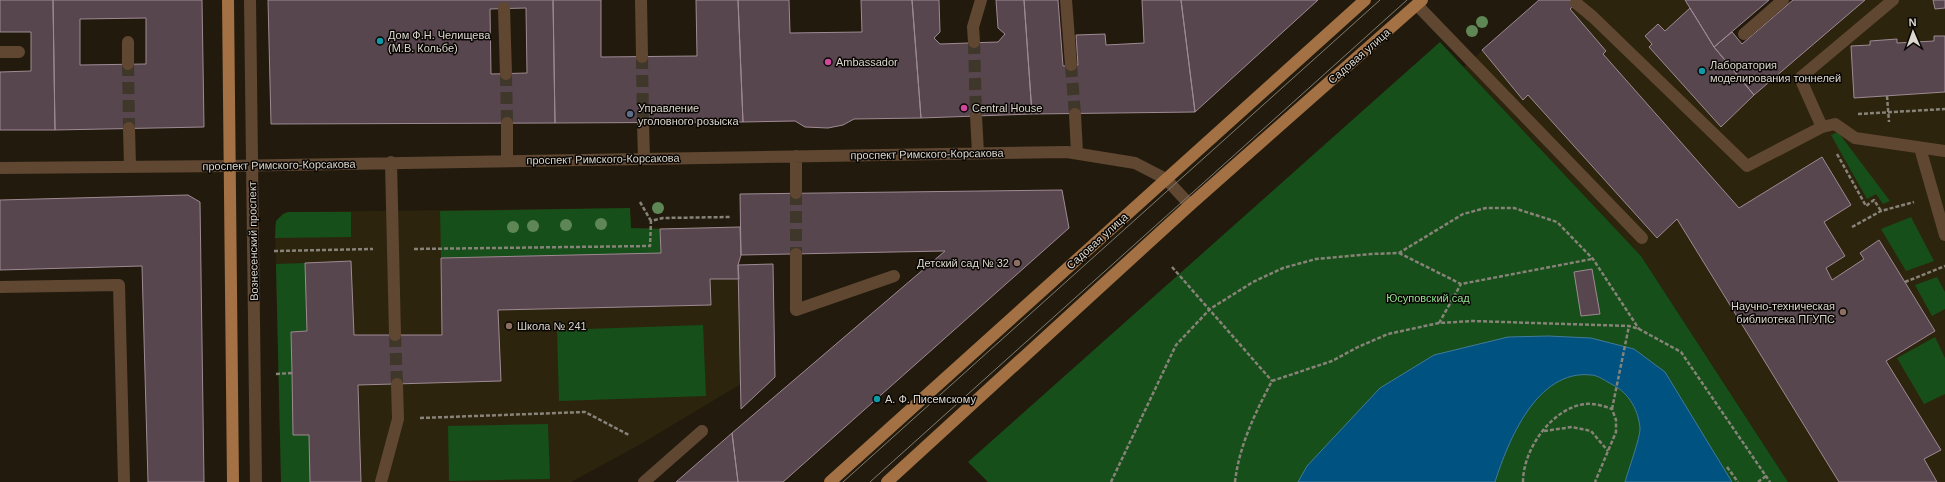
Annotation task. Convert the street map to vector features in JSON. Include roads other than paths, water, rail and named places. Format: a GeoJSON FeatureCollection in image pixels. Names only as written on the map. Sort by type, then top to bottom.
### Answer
{"type":"FeatureCollection","features":[{"type":"Feature","properties":{"kind":"main road","name":"Вознесенский проспект"},"geometry":{"type":"LineString","coordinates":[[228,0],[233,482]]}},
{"type":"Feature","properties":{"kind":"main road","name":"Садовая улица"},"geometry":{"type":"LineString","coordinates":[[830,482],[1365,0]]}},
{"type":"Feature","properties":{"kind":"main road","name":"Садовая улица"},"geometry":{"type":"LineString","coordinates":[[887,482],[1190,205],[1419,2]]}},
{"type":"Feature","properties":{"kind":"street","name":"Вознесенский проспект"},"geometry":{"type":"LineString","coordinates":[[250,0],[256,482]]}},
{"type":"Feature","properties":{"kind":"street"},"geometry":{"type":"LineString","coordinates":[[641,0],[642,57]]}},
{"type":"Feature","properties":{"kind":"street"},"geometry":{"type":"LineString","coordinates":[[974,42],[973,28],[981,0]]}},
{"type":"Feature","properties":{"kind":"street"},"geometry":{"type":"LineString","coordinates":[[1066,0],[1072,65]]}},
{"type":"Feature","properties":{"kind":"street"},"geometry":{"type":"LineString","coordinates":[[1744,34],[1783,0]]}},
{"type":"Feature","properties":{"kind":"street"},"geometry":{"type":"LineString","coordinates":[[1822,127],[1800,78],[1893,0]]}},
{"type":"Feature","properties":{"kind":"street"},"geometry":{"type":"LineString","coordinates":[[1419,2],[1642,238]]}},
{"type":"Feature","properties":{"kind":"street"},"geometry":{"type":"LineString","coordinates":[[1576,3],[1593,17],[1747,166],[1822,127],[1835,124],[1855,138],[1945,151]]}},
{"type":"Feature","properties":{"kind":"street"},"geometry":{"type":"LineString","coordinates":[[504,8],[506,74]]}},
{"type":"Feature","properties":{"kind":"street"},"geometry":{"type":"LineString","coordinates":[[128,42],[128,64]]}},
{"type":"Feature","properties":{"kind":"street"},"geometry":{"type":"LineString","coordinates":[[0,52],[19,52]]}},
{"type":"Feature","properties":{"kind":"street"},"geometry":{"type":"LineString","coordinates":[[1075,114],[1077,153]]}},
{"type":"Feature","properties":{"kind":"street"},"geometry":{"type":"LineString","coordinates":[[976,116],[978,153]]}},
{"type":"Feature","properties":{"kind":"street"},"geometry":{"type":"LineString","coordinates":[[507,123],[508,161]]}},
{"type":"Feature","properties":{"kind":"street"},"geometry":{"type":"LineString","coordinates":[[644,123],[644,159]]}},
{"type":"Feature","properties":{"kind":"street"},"geometry":{"type":"LineString","coordinates":[[129,128],[130,167]]}},
{"type":"Feature","properties":{"kind":"street"},"geometry":{"type":"LineString","coordinates":[[1920,148],[1945,235]]}},
{"type":"Feature","properties":{"kind":"street","name":"проспект Римского-Корсакова"},"geometry":{"type":"LineString","coordinates":[[0,168],[230,166],[391,162],[1067,152],[1135,163],[1166,179],[1190,205]]}},
{"type":"Feature","properties":{"kind":"street"},"geometry":{"type":"LineString","coordinates":[[796,156],[796,193]]}},
{"type":"Feature","properties":{"kind":"street"},"geometry":{"type":"LineString","coordinates":[[391,162],[395,335]]}},
{"type":"Feature","properties":{"kind":"street"},"geometry":{"type":"LineString","coordinates":[[796,254],[796,310],[894,276]]}},
{"type":"Feature","properties":{"kind":"street"},"geometry":{"type":"LineString","coordinates":[[0,287],[119,284],[124,482]]}},
{"type":"Feature","properties":{"kind":"street"},"geometry":{"type":"LineString","coordinates":[[381,482],[398,419],[397,384]]}},
{"type":"Feature","properties":{"kind":"street"},"geometry":{"type":"LineString","coordinates":[[644,482],[702,431]]}},
{"type":"Feature","properties":{"kind":"water"},"geometry":{"type":"Polygon","coordinates":[[[1548,336],[1591,338],[1634,349],[1665,372],[1732,482],[1625,482],[1640,429],[1638,416],[1632,403],[1619,388],[1597,376],[1591,375],[1572,376],[1555,383],[1540,395],[1517,429],[1508,447],[1495,482],[1298,482],[1307,466],[1380,388],[1434,355],[1508,337],[1548,336]]]}},
{"type":"Feature","properties":{"kind":"tunnel"},"geometry":{"type":"LineString","coordinates":[[974,42],[976,116]]}},
{"type":"Feature","properties":{"kind":"tunnel"},"geometry":{"type":"LineString","coordinates":[[642,57],[643,123]]}},
{"type":"Feature","properties":{"kind":"tunnel"},"geometry":{"type":"LineString","coordinates":[[128,64],[129,128]]}},
{"type":"Feature","properties":{"kind":"tunnel"},"geometry":{"type":"LineString","coordinates":[[1071,65],[1075,114]]}},
{"type":"Feature","properties":{"kind":"tunnel"},"geometry":{"type":"LineString","coordinates":[[506,74],[507,123]]}},
{"type":"Feature","properties":{"kind":"tunnel"},"geometry":{"type":"LineString","coordinates":[[796,193],[796,254]]}},
{"type":"Feature","properties":{"kind":"tunnel"},"geometry":{"type":"LineString","coordinates":[[395,335],[397,384]]}},
{"type":"Feature","properties":{"kind":"tram line"},"geometry":{"type":"LineString","coordinates":[[843,482],[1380,0]]}},
{"type":"Feature","properties":{"kind":"tram line"},"geometry":{"type":"LineString","coordinates":[[870,482],[1407,0]]}},
{"type":"Feature","properties":{"kind":"place","name":"Дом Ф.Н. Челищева (М.В. Кольбе)"},"geometry":{"type":"Point","coordinates":[380,41]}},
{"type":"Feature","properties":{"kind":"place","name":"Ambassador"},"geometry":{"type":"Point","coordinates":[828,62]}},
{"type":"Feature","properties":{"kind":"place","name":"Лаборатория моделирования тоннелей"},"geometry":{"type":"Point","coordinates":[1702,71]}},
{"type":"Feature","properties":{"kind":"place","name":"Central House"},"geometry":{"type":"Point","coordinates":[964,108]}},
{"type":"Feature","properties":{"kind":"place","name":"Управление уголовного розыска"},"geometry":{"type":"Point","coordinates":[630,114]}},
{"type":"Feature","properties":{"kind":"place","name":"Детский сад № 32"},"geometry":{"type":"Point","coordinates":[1017,263]}},
{"type":"Feature","properties":{"kind":"place","name":"Научно-техническая библиотека ПГУПС"},"geometry":{"type":"Point","coordinates":[1843,312]}},
{"type":"Feature","properties":{"kind":"place","name":"Школа № 241"},"geometry":{"type":"Point","coordinates":[509,326]}},
{"type":"Feature","properties":{"kind":"place","name":"А. Ф. Писемскому"},"geometry":{"type":"Point","coordinates":[877,399]}},
{"type":"Feature","properties":{"kind":"park label","name":"Юсуповский сад"},"geometry":{"type":"Point","coordinates":[1428,298]}}]}
